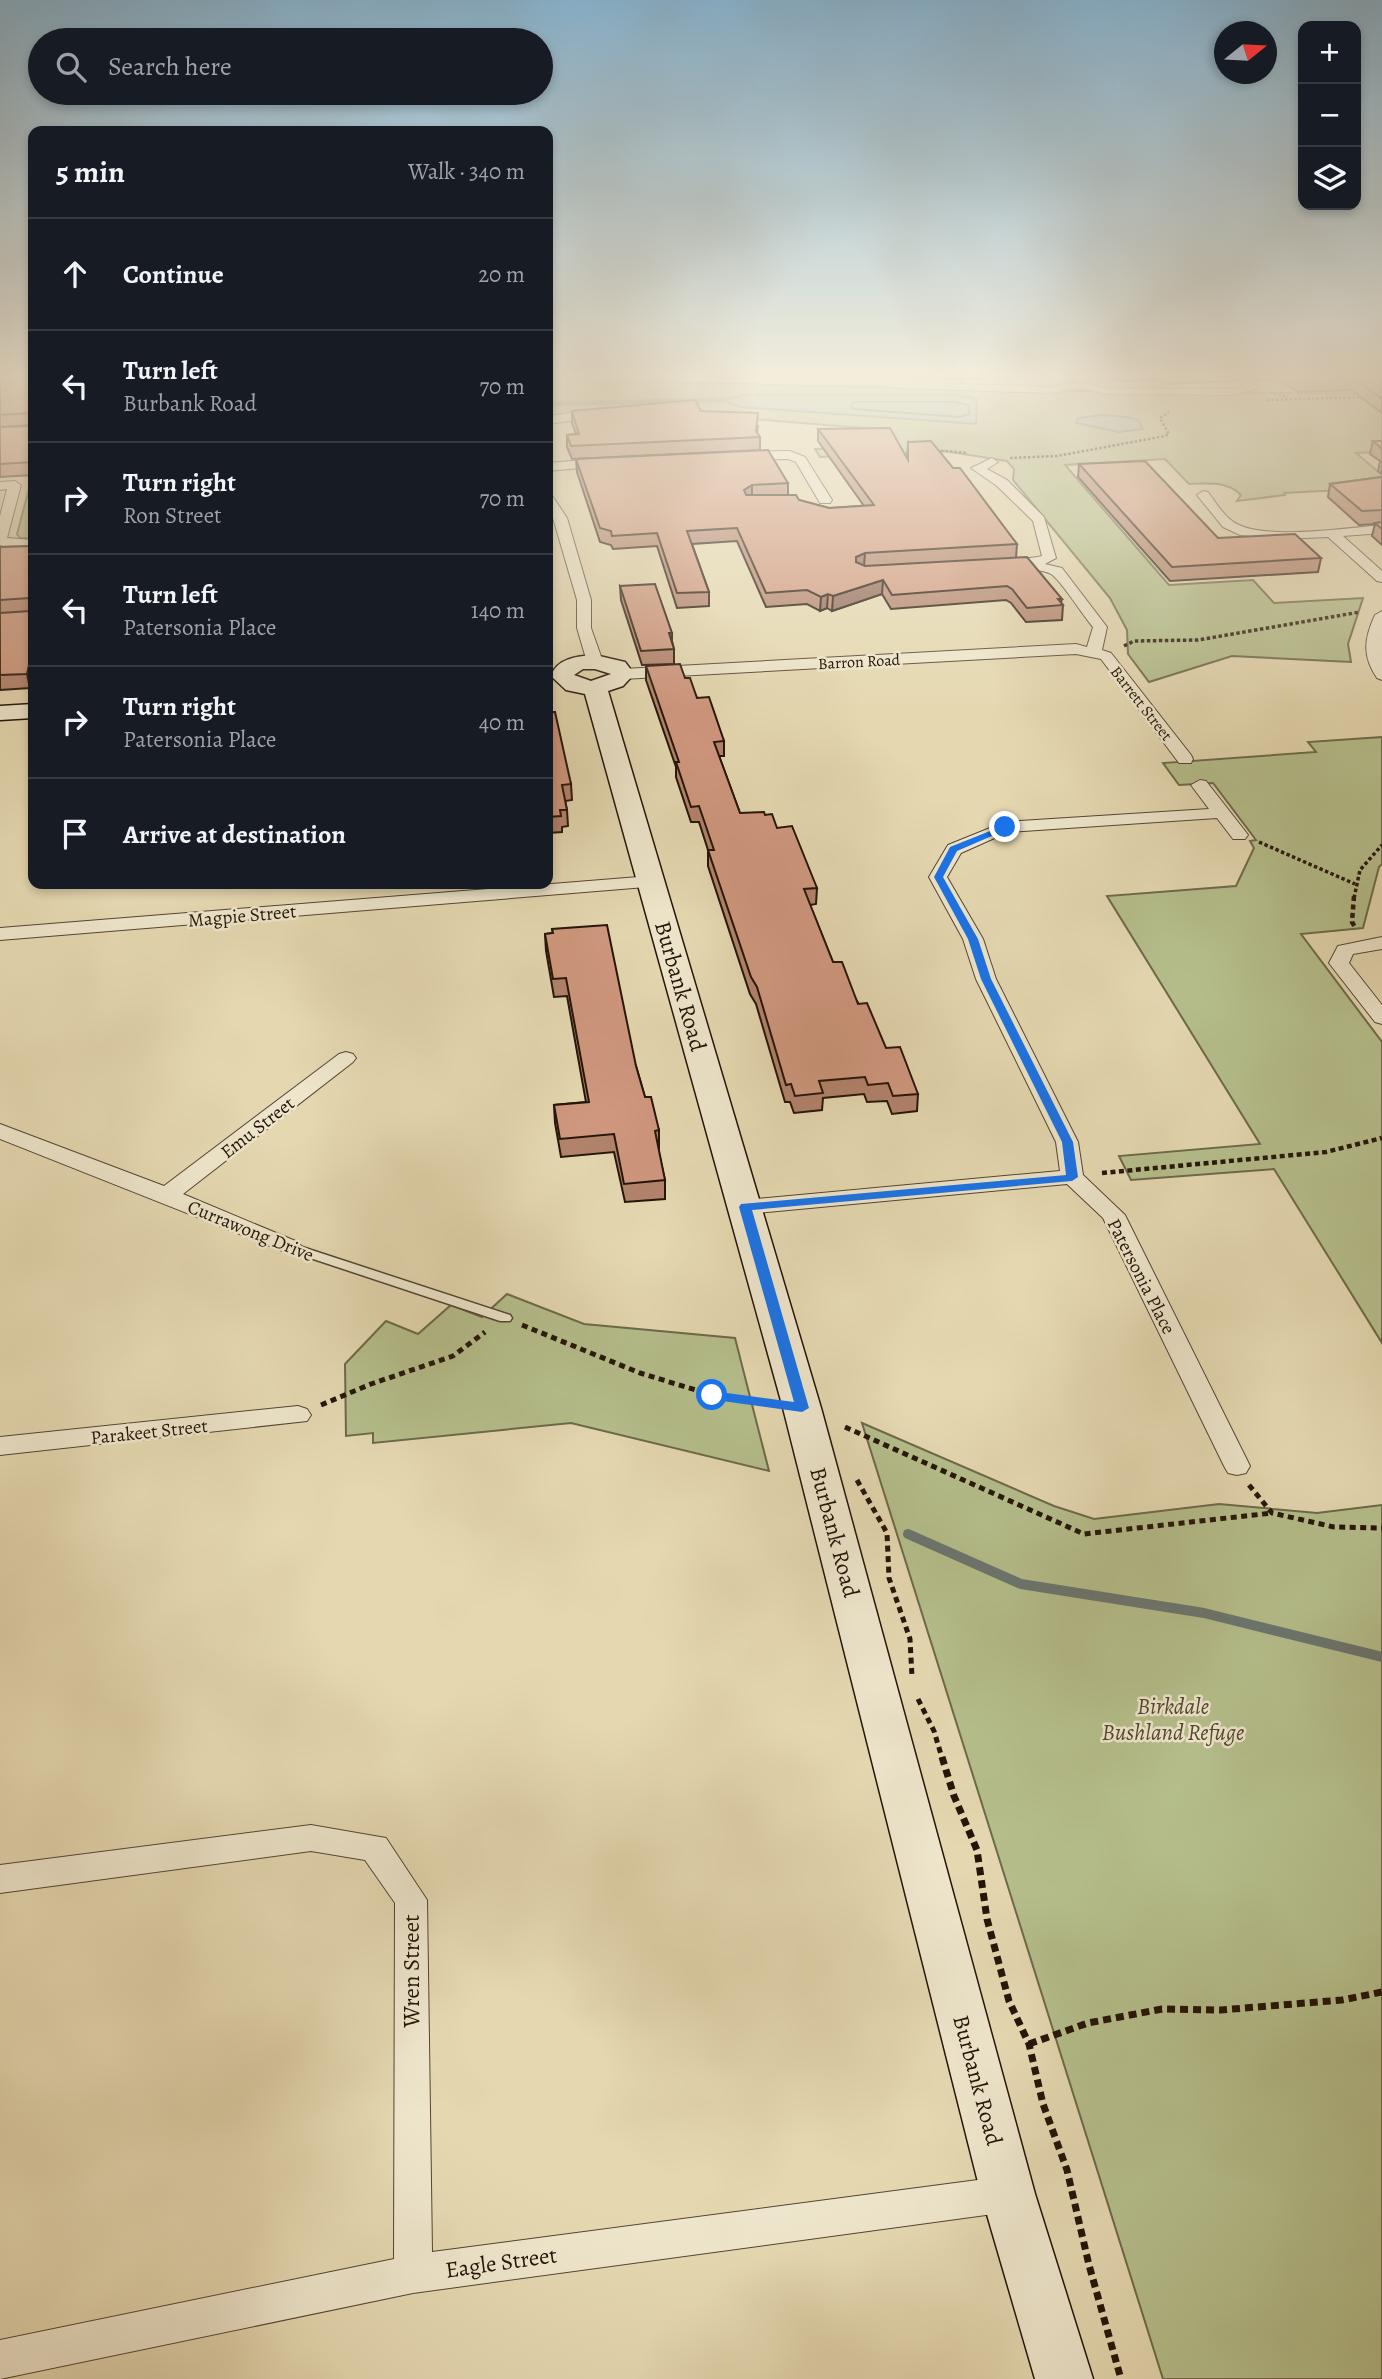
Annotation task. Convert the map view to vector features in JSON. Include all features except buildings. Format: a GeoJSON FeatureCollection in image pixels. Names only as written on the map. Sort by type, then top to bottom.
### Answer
{"type":"FeatureCollection","features":[{"type":"Feature","properties":{"kind":"street"},"geometry":{"type":"LineString","coordinates":[[14,487],[3,519],[0,540],[10,544],[28,544]]}},
{"type":"Feature","properties":{"kind":"street"},"geometry":{"type":"LineString","coordinates":[[815,487],[823,503]]}},
{"type":"Feature","properties":{"kind":"street"},"geometry":{"type":"LineString","coordinates":[[991,566],[1030,564],[1049,558],[1039,520],[1006,487]]}},
{"type":"Feature","properties":{"kind":"street"},"geometry":{"type":"LineString","coordinates":[[1203,495],[1228,525],[1242,532],[1277,534],[1382,528]]}},
{"type":"Feature","properties":{"kind":"street","name":"Burbank Road"},"geometry":{"type":"LineString","coordinates":[[553,508],[560,518],[584,600],[585,675],[652,882],[802,1408],[1007,2194],[1064,2379]]}},
{"type":"Feature","properties":{"kind":"street"},"geometry":{"type":"LineString","coordinates":[[1330,532],[1382,578]]}},
{"type":"Feature","properties":{"kind":"street"},"geometry":{"type":"LineString","coordinates":[[1030,564],[1057,571],[1100,626],[1100,654]]}},
{"type":"Feature","properties":{"kind":"street"},"geometry":{"type":"LineString","coordinates":[[1376,613],[1373,660],[1382,675]]}},
{"type":"Feature","properties":{"kind":"street","name":"Barron Road"},"geometry":{"type":"LineString","coordinates":[[585,675],[1076,649],[1100,654]]}},
{"type":"Feature","properties":{"kind":"street","name":"Barrett Street"},"geometry":{"type":"LineString","coordinates":[[1100,654],[1185,759]]}},
{"type":"Feature","properties":{"kind":"street"},"geometry":{"type":"LineString","coordinates":[[0,713],[28,711]]}},
{"type":"Feature","properties":{"kind":"street"},"geometry":{"type":"LineString","coordinates":[[1200,785],[1238,835]]}},
{"type":"Feature","properties":{"kind":"street"},"geometry":{"type":"LineString","coordinates":[[745,1207],[1072,1177],[1067,1142],[986,979],[973,939],[938,877],[954,849],[1005,827],[1221,813]]}},
{"type":"Feature","properties":{"kind":"street","name":"Magpie Street"},"geometry":{"type":"LineString","coordinates":[[0,934],[652,882]]}},
{"type":"Feature","properties":{"kind":"street"},"geometry":{"type":"LineString","coordinates":[[1374,944],[1345,950],[1339,963],[1382,1018]]}},
{"type":"Feature","properties":{"kind":"street","name":"Emu Street"},"geometry":{"type":"LineString","coordinates":[[167,1195],[346,1058]]}},
{"type":"Feature","properties":{"kind":"street","name":"Currawong Drive"},"geometry":{"type":"LineString","coordinates":[[0,1131],[167,1195],[289,1247]]}},
{"type":"Feature","properties":{"kind":"street","name":"Patersonia Place"},"geometry":{"type":"LineString","coordinates":[[1072,1177],[1113,1215],[1237,1466]]}},
{"type":"Feature","properties":{"kind":"street","name":"Parakeet Street"},"geometry":{"type":"LineString","coordinates":[[0,1446],[298,1415]]}},
{"type":"Feature","properties":{"kind":"street","name":"Wren Street"},"geometry":{"type":"LineString","coordinates":[[0,1880],[311,1838],[375,1848],[411,1900],[412,2274]]}},
{"type":"Feature","properties":{"kind":"street","name":"Eagle Street"},"geometry":{"type":"LineString","coordinates":[[0,2360],[412,2274],[1007,2194]]}},
{"type":"Feature","properties":{"kind":"lane","name":"Currawong Drive"},"geometry":{"type":"LineString","coordinates":[[289,1247],[359,1273],[430,1292],[505,1318]]}},
{"type":"Feature","properties":{"kind":"path"},"geometry":{"type":"LineString","coordinates":[[1100,654],[1134,641],[1198,640],[1376,613]]}},
{"type":"Feature","properties":{"kind":"path"},"geometry":{"type":"LineString","coordinates":[[1238,835],[1276,848],[1355,884]]}},
{"type":"Feature","properties":{"kind":"path"},"geometry":{"type":"LineString","coordinates":[[1374,944],[1352,922],[1355,884],[1360,864],[1382,845]]}},
{"type":"Feature","properties":{"kind":"path"},"geometry":{"type":"LineString","coordinates":[[1072,1177],[1326,1152],[1382,1138]]}},
{"type":"Feature","properties":{"kind":"path"},"geometry":{"type":"LineString","coordinates":[[298,1415],[371,1384],[453,1356],[505,1318],[640,1373],[712,1395],[802,1408],[1084,1534],[1272,1513],[1334,1527],[1382,1528]]}},
{"type":"Feature","properties":{"kind":"path"},"geometry":{"type":"LineString","coordinates":[[845,1427],[848,1440]]}},
{"type":"Feature","properties":{"kind":"path"},"geometry":{"type":"LineString","coordinates":[[853,1465],[856,1478],[887,1534],[889,1578],[909,1639],[912,1687],[934,1731],[954,1796],[976,1850],[987,1919],[1009,2001],[1029,2043],[1043,2104],[1068,2170],[1088,2265],[1121,2379]]}},
{"type":"Feature","properties":{"kind":"path"},"geometry":{"type":"LineString","coordinates":[[1237,1466],[1272,1513]]}},
{"type":"Feature","properties":{"kind":"path"},"geometry":{"type":"LineString","coordinates":[[1029,2043],[1087,2022],[1162,2010],[1221,2010],[1342,2000],[1382,1992]]}},
{"type":"Feature","properties":{"kind":"green space"},"geometry":{"type":"Polygon","coordinates":[[[1019,487],[1084,487],[1169,585],[1253,580],[1274,603],[1363,598],[1348,644],[1351,662],[1232,656],[1149,682],[1128,654],[1127,630],[1110,598],[1019,487]]]}},
{"type":"Feature","properties":{"kind":"green space"},"geometry":{"type":"Polygon","coordinates":[[[1230,487],[1382,487],[1284,493],[1285,495],[1237,501],[1241,495],[1230,487]]]}},
{"type":"Feature","properties":{"kind":"green space"},"geometry":{"type":"Polygon","coordinates":[[[28,493],[28,539],[20,538],[17,534],[28,493]]]}},
{"type":"Feature","properties":{"kind":"green space"},"geometry":{"type":"Polygon","coordinates":[[[1382,737],[1382,864],[1363,928],[1301,934],[1382,1042],[1382,1343],[1274,1169],[1131,1180],[1119,1156],[1260,1144],[1107,896],[1236,886],[1254,848],[1250,841],[1256,840],[1213,783],[1179,785],[1163,763],[1316,752],[1308,742],[1382,737]]]}},
{"type":"Feature","properties":{"kind":"green space"},"geometry":{"type":"Polygon","coordinates":[[[507,1294],[584,1324],[735,1338],[769,1471],[571,1423],[373,1443],[373,1433],[346,1436],[345,1364],[386,1321],[418,1334],[451,1305],[482,1317],[507,1294]]]}},
{"type":"Feature","properties":{"kind":"green space","name":"Birkdale Bushland Refuge"},"geometry":{"type":"Polygon","coordinates":[[[862,1423],[1054,1506],[1094,1519],[1219,1504],[1317,1513],[1382,1505],[1382,2379],[1163,2379],[862,1423]]]}},
{"type":"Feature","properties":{"kind":"waterway"},"geometry":{"type":"LineString","coordinates":[[908,1534],[1021,1584],[1204,1613],[1382,1657]]}},
{"type":"Feature","properties":{"kind":"route"},"geometry":{"type":"LineString","coordinates":[[712,1395],[802,1408],[745,1207],[1072,1177],[1067,1142],[986,979],[973,939],[938,877],[954,849],[1005,827]]}}]}
